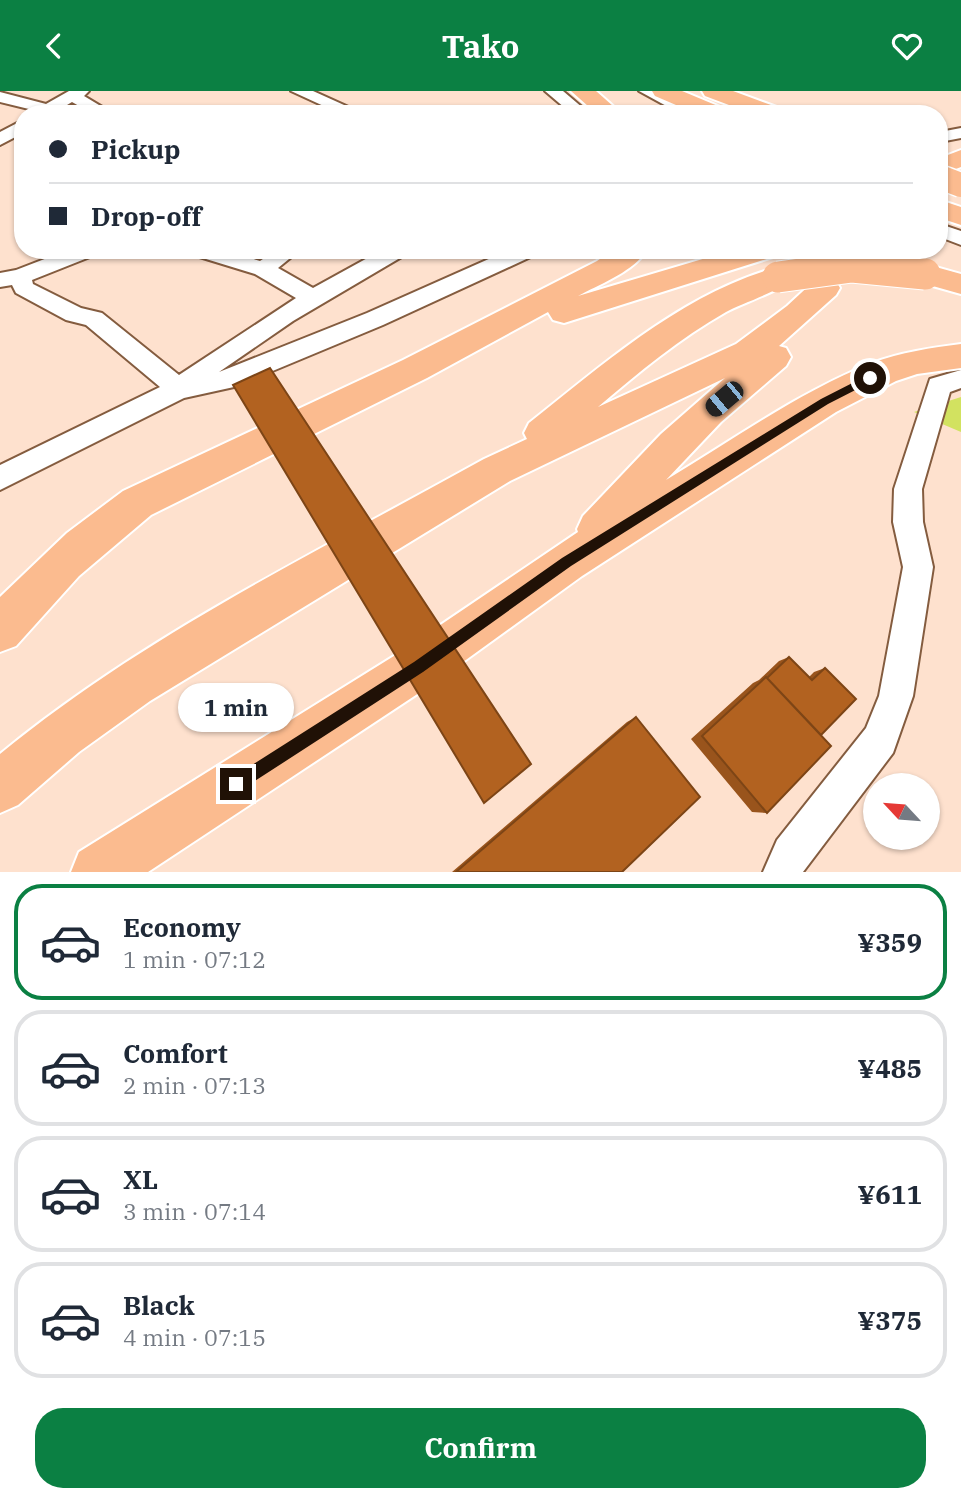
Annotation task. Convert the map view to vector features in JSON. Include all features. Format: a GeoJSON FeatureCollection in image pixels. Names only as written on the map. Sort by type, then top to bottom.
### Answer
{"type":"FeatureCollection","features":[{"type":"Feature","properties":{"kind":"highway"},"geometry":{"type":"LineString","coordinates":[[582,91],[600,105]]}},
{"type":"Feature","properties":{"kind":"highway"},"geometry":{"type":"LineString","coordinates":[[663,91],[696,105]]}},
{"type":"Feature","properties":{"kind":"highway"},"geometry":{"type":"LineString","coordinates":[[701,91],[734,105]]}},
{"type":"Feature","properties":{"kind":"highway"},"geometry":{"type":"LineString","coordinates":[[713,91],[750,105]]}},
{"type":"Feature","properties":{"kind":"highway"},"geometry":{"type":"LineString","coordinates":[[0,630],[69,555],[102,527],[137,503],[415,369],[620,259]]}},
{"type":"Feature","properties":{"kind":"highway"},"geometry":{"type":"LineString","coordinates":[[567,562],[674,445],[788,342],[847,259]]}},
{"type":"Feature","properties":{"kind":"highway"},"geometry":{"type":"LineString","coordinates":[[415,369],[597,300],[772,263],[802,271],[852,266],[901,269],[961,284]]}},
{"type":"Feature","properties":{"kind":"highway"},"geometry":{"type":"LineString","coordinates":[[497,470],[672,331],[733,295],[772,263]]}},
{"type":"Feature","properties":{"kind":"highway"},"geometry":{"type":"LineString","coordinates":[[0,787],[62,735],[133,684],[497,470],[748,353],[798,314],[825,288]]}},
{"type":"Feature","properties":{"kind":"highway"},"geometry":{"type":"LineString","coordinates":[[99,872],[418,667],[567,562],[856,384],[916,362],[961,356]]}},
{"type":"Feature","properties":{"kind":"street"},"geometry":{"type":"LineString","coordinates":[[0,97],[7,91]]}},
{"type":"Feature","properties":{"kind":"street"},"geometry":{"type":"LineString","coordinates":[[299,91],[334,105]]}},
{"type":"Feature","properties":{"kind":"street"},"geometry":{"type":"LineString","coordinates":[[553,91],[571,105]]}},
{"type":"Feature","properties":{"kind":"street"},"geometry":{"type":"LineString","coordinates":[[647,91],[676,105]]}},
{"type":"Feature","properties":{"kind":"street"},"geometry":{"type":"LineString","coordinates":[[56,105],[77,93],[94,105]]}},
{"type":"Feature","properties":{"kind":"street"},"geometry":{"type":"LineString","coordinates":[[0,97],[23,105]]}},
{"type":"Feature","properties":{"kind":"street"},"geometry":{"type":"LineString","coordinates":[[10,279],[64,259]]}},
{"type":"Feature","properties":{"kind":"street"},"geometry":{"type":"LineString","coordinates":[[232,259],[263,268],[314,299]]}},
{"type":"Feature","properties":{"kind":"street"},"geometry":{"type":"LineString","coordinates":[[263,268],[276,259]]}},
{"type":"Feature","properties":{"kind":"street"},"geometry":{"type":"LineString","coordinates":[[0,478],[179,389],[202,371],[314,299],[383,259]]}},
{"type":"Feature","properties":{"kind":"street"},"geometry":{"type":"LineString","coordinates":[[179,389],[225,380],[375,319],[506,259]]}},
{"type":"Feature","properties":{"kind":"street"},"geometry":{"type":"LineString","coordinates":[[10,279],[74,314],[94,319],[179,389]]}},
{"type":"Feature","properties":{"kind":"street"},"geometry":{"type":"LineString","coordinates":[[783,872],[791,854],[880,740],[896,696],[918,567],[908,522],[908,489],[939,386],[961,380]]}},
{"type":"Feature","properties":{"kind":"green space"},"geometry":{"type":"Polygon","coordinates":[[[961,397],[961,432],[914,412],[961,397]]]}},
{"type":"Feature","properties":{"kind":"building"},"geometry":{"type":"Polygon","coordinates":[[[270,368],[531,764],[484,803],[233,385],[270,368]]]}},
{"type":"Feature","properties":{"kind":"building"},"geometry":{"type":"Polygon","coordinates":[[[789,657],[812,680],[825,668],[856,699],[821,735],[767,678],[789,657]]]}},
{"type":"Feature","properties":{"kind":"building"},"geometry":{"type":"Polygon","coordinates":[[[766,677],[831,746],[767,813],[702,736],[766,677]]]}},
{"type":"Feature","properties":{"kind":"building"},"geometry":{"type":"Polygon","coordinates":[[[636,717],[700,797],[622,872],[456,872],[636,717]]]}},
{"type":"Feature","properties":{"kind":"route"},"geometry":{"type":"LineString","coordinates":[[236,784],[418,667],[567,562],[824,402],[870,378]]}}]}
